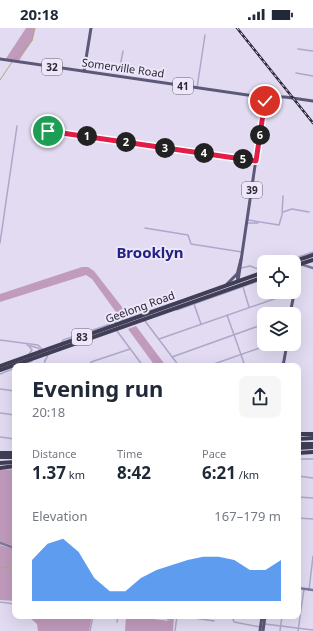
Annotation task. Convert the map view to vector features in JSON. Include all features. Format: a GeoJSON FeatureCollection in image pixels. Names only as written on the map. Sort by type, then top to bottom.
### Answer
{"type":"FeatureCollection","features":[{"type":"Feature","properties":{"kind":"highway"},"geometry":{"type":"LineString","coordinates":[[301,261],[312,257]]}},
{"type":"Feature","properties":{"kind":"highway"},"geometry":{"type":"LineString","coordinates":[[301,263],[303,260],[312,257]]}},
{"type":"Feature","properties":{"kind":"highway","name":"Geelong Road"},"geometry":{"type":"LineString","coordinates":[[0,366],[171,311],[226,285],[257,274]]}},
{"type":"Feature","properties":{"kind":"highway","name":"Geelong Road"},"geometry":{"type":"LineString","coordinates":[[17,363],[185,300],[192,301],[207,297],[257,280]]}},
{"type":"Feature","properties":{"kind":"highway"},"geometry":{"type":"LineString","coordinates":[[207,297],[235,285],[238,281],[247,283]]}},
{"type":"Feature","properties":{"kind":"highway","name":"Geelong Road"},"geometry":{"type":"LineString","coordinates":[[0,370],[12,365]]}},
{"type":"Feature","properties":{"kind":"highway"},"geometry":{"type":"LineString","coordinates":[[301,434],[313,434]]}},
{"type":"Feature","properties":{"kind":"highway"},"geometry":{"type":"LineString","coordinates":[[301,439],[313,438]]}},
{"type":"Feature","properties":{"kind":"highway"},"geometry":{"type":"LineString","coordinates":[[301,443],[313,443]]}},
{"type":"Feature","properties":{"kind":"highway"},"geometry":{"type":"LineString","coordinates":[[301,448],[313,447]]}},
{"type":"Feature","properties":{"kind":"highway"},"geometry":{"type":"LineString","coordinates":[[301,454],[313,452]]}},
{"type":"Feature","properties":{"kind":"highway"},"geometry":{"type":"LineString","coordinates":[[0,453],[12,454]]}},
{"type":"Feature","properties":{"kind":"highway"},"geometry":{"type":"LineString","coordinates":[[0,458],[12,458]]}},
{"type":"Feature","properties":{"kind":"highway"},"geometry":{"type":"LineString","coordinates":[[0,465],[12,465]]}},
{"type":"Feature","properties":{"kind":"main road"},"geometry":{"type":"LineString","coordinates":[[84,71],[91,28]]}},
{"type":"Feature","properties":{"kind":"main road","name":"Somerville Road"},"geometry":{"type":"LineString","coordinates":[[1,60],[265,98],[284,97],[313,101]]}},
{"type":"Feature","properties":{"kind":"main road","name":"39"},"geometry":{"type":"LineString","coordinates":[[238,281],[265,98]]}},
{"type":"Feature","properties":{"kind":"main road"},"geometry":{"type":"LineString","coordinates":[[301,265],[312,268],[312,257]]}},
{"type":"Feature","properties":{"kind":"main road"},"geometry":{"type":"LineString","coordinates":[[226,285],[239,272],[244,279]]}},
{"type":"Feature","properties":{"kind":"main road"},"geometry":{"type":"LineString","coordinates":[[282,363],[285,351]]}},
{"type":"Feature","properties":{"kind":"main road"},"geometry":{"type":"LineString","coordinates":[[0,543],[12,547]]}},
{"type":"Feature","properties":{"kind":"main road"},"geometry":{"type":"LineString","coordinates":[[301,588],[313,590]]}},
{"type":"Feature","properties":{"kind":"street"},"geometry":{"type":"LineString","coordinates":[[197,88],[205,35]]}},
{"type":"Feature","properties":{"kind":"street"},"geometry":{"type":"LineString","coordinates":[[298,49],[313,51]]}},
{"type":"Feature","properties":{"kind":"street"},"geometry":{"type":"LineString","coordinates":[[120,72],[123,51]]}},
{"type":"Feature","properties":{"kind":"street"},"geometry":{"type":"LineString","coordinates":[[296,73],[313,76]]}},
{"type":"Feature","properties":{"kind":"street"},"geometry":{"type":"LineString","coordinates":[[0,243],[17,126]]}},
{"type":"Feature","properties":{"kind":"street"},"geometry":{"type":"LineString","coordinates":[[48,131],[256,161]]}},
{"type":"Feature","properties":{"kind":"street"},"geometry":{"type":"LineString","coordinates":[[247,221],[279,225],[283,196]]}},
{"type":"Feature","properties":{"kind":"street"},"geometry":{"type":"LineString","coordinates":[[282,212],[292,209],[309,212]]}},
{"type":"Feature","properties":{"kind":"street"},"geometry":{"type":"LineString","coordinates":[[145,228],[188,235],[191,244],[243,252]]}},
{"type":"Feature","properties":{"kind":"street"},"geometry":{"type":"LineString","coordinates":[[301,259],[312,257]]}},
{"type":"Feature","properties":{"kind":"street"},"geometry":{"type":"LineString","coordinates":[[240,268],[250,266],[257,269]]}},
{"type":"Feature","properties":{"kind":"street"},"geometry":{"type":"LineString","coordinates":[[201,324],[192,301],[242,287],[257,281]]}},
{"type":"Feature","properties":{"kind":"street"},"geometry":{"type":"LineString","coordinates":[[242,287],[249,307]]}},
{"type":"Feature","properties":{"kind":"street"},"geometry":{"type":"LineString","coordinates":[[159,339],[273,299]]}},
{"type":"Feature","properties":{"kind":"street"},"geometry":{"type":"LineString","coordinates":[[227,315],[244,363]]}},
{"type":"Feature","properties":{"kind":"street"},"geometry":{"type":"LineString","coordinates":[[84,339],[92,339],[142,321],[159,339],[177,363]]}},
{"type":"Feature","properties":{"kind":"street"},"geometry":{"type":"LineString","coordinates":[[172,357],[257,327]]}},
{"type":"Feature","properties":{"kind":"street"},"geometry":{"type":"LineString","coordinates":[[116,331],[141,363]]}},
{"type":"Feature","properties":{"kind":"street"},"geometry":{"type":"LineString","coordinates":[[0,340],[38,348],[45,360]]}},
{"type":"Feature","properties":{"kind":"street"},"geometry":{"type":"LineString","coordinates":[[24,344],[31,348],[28,356]]}},
{"type":"Feature","properties":{"kind":"street"},"geometry":{"type":"LineString","coordinates":[[95,363],[130,349]]}},
{"type":"Feature","properties":{"kind":"street"},"geometry":{"type":"LineString","coordinates":[[217,363],[257,349]]}},
{"type":"Feature","properties":{"kind":"street"},"geometry":{"type":"LineString","coordinates":[[44,363],[45,360],[53,350]]}},
{"type":"Feature","properties":{"kind":"street"},"geometry":{"type":"LineString","coordinates":[[27,363],[35,360],[42,353]]}},
{"type":"Feature","properties":{"kind":"street"},"geometry":{"type":"LineString","coordinates":[[0,374],[12,369]]}},
{"type":"Feature","properties":{"kind":"street"},"geometry":{"type":"LineString","coordinates":[[0,389],[12,391]]}},
{"type":"Feature","properties":{"kind":"street"},"geometry":{"type":"LineString","coordinates":[[0,413],[12,415]]}},
{"type":"Feature","properties":{"kind":"street"},"geometry":{"type":"LineString","coordinates":[[0,437],[12,439]]}},
{"type":"Feature","properties":{"kind":"street"},"geometry":{"type":"LineString","coordinates":[[301,459],[313,459]]}},
{"type":"Feature","properties":{"kind":"street"},"geometry":{"type":"LineString","coordinates":[[301,476],[313,478]]}},
{"type":"Feature","properties":{"kind":"street"},"geometry":{"type":"LineString","coordinates":[[301,496],[313,498]]}},
{"type":"Feature","properties":{"kind":"street"},"geometry":{"type":"LineString","coordinates":[[301,517],[313,519]]}},
{"type":"Feature","properties":{"kind":"street"},"geometry":{"type":"LineString","coordinates":[[308,590],[313,556]]}},
{"type":"Feature","properties":{"kind":"street"},"geometry":{"type":"LineString","coordinates":[[301,610],[304,589]]}},
{"type":"Feature","properties":{"kind":"street"},"geometry":{"type":"LineString","coordinates":[[0,602],[12,604]]}},
{"type":"Feature","properties":{"kind":"street"},"geometry":{"type":"LineString","coordinates":[[90,631],[92,619]]}},
{"type":"Feature","properties":{"kind":"street"},"geometry":{"type":"LineString","coordinates":[[175,631],[177,619]]}},
{"type":"Feature","properties":{"kind":"street"},"geometry":{"type":"LineString","coordinates":[[201,619],[214,621]]}},
{"type":"Feature","properties":{"kind":"street"},"geometry":{"type":"LineString","coordinates":[[233,619],[234,622],[261,626],[281,626],[298,630],[313,630]]}},
{"type":"Feature","properties":{"kind":"street"},"geometry":{"type":"LineString","coordinates":[[280,631],[282,619]]}},
{"type":"Feature","properties":{"kind":"street"},"geometry":{"type":"LineString","coordinates":[[298,630],[300,619]]}},
{"type":"Feature","properties":{"kind":"shaded area"},"geometry":{"type":"Polygon","coordinates":[[[26,28],[35,28],[32,41],[18,62],[5,60],[26,28]]]}},
{"type":"Feature","properties":{"kind":"shaded area"},"geometry":{"type":"Polygon","coordinates":[[[82,267],[88,267],[94,271],[129,316],[121,319],[92,279],[86,275],[0,302],[0,294],[82,267]]]}},
{"type":"Feature","properties":{"kind":"shaded area"},"geometry":{"type":"Polygon","coordinates":[[[136,326],[164,363],[153,363],[128,329],[136,326]]]}},
{"type":"Feature","properties":{"kind":"shaded area"},"geometry":{"type":"Polygon","coordinates":[[[12,469],[12,545],[0,542],[0,470],[12,469]]]}},
{"type":"Feature","properties":{"kind":"shaded area"},"geometry":{"type":"Polygon","coordinates":[[[0,545],[12,548],[12,568],[9,568],[12,570],[12,601],[0,600],[0,545]]]}},
{"type":"Feature","properties":{"kind":"shaded area"},"geometry":{"type":"Polygon","coordinates":[[[31,619],[91,619],[89,631],[38,631],[37,624],[31,619]]]}},
{"type":"Feature","properties":{"kind":"shaded area"},"geometry":{"type":"Polygon","coordinates":[[[126,619],[152,619],[170,621],[167,619],[174,619],[173,631],[125,631],[126,619]]]}},
{"type":"Feature","properties":{"kind":"waterway"},"geometry":{"type":"LineString","coordinates":[[14,60],[32,41],[35,28]]}},
{"type":"Feature","properties":{"kind":"waterway"},"geometry":{"type":"LineString","coordinates":[[0,80],[12,62]]}},
{"type":"Feature","properties":{"kind":"waterway"},"geometry":{"type":"LineString","coordinates":[[0,568],[8,567],[12,569]]}},
{"type":"Feature","properties":{"kind":"railway"},"geometry":{"type":"LineString","coordinates":[[237,28],[313,123]]}},
{"type":"Feature","properties":{"kind":"district","name":"Brooklyn"},"geometry":{"type":"Point","coordinates":[150,253]}},
{"type":"Feature","properties":{"kind":"route"},"geometry":{"type":"LineString","coordinates":[[48,131],[256,161],[265,101]]}}]}
